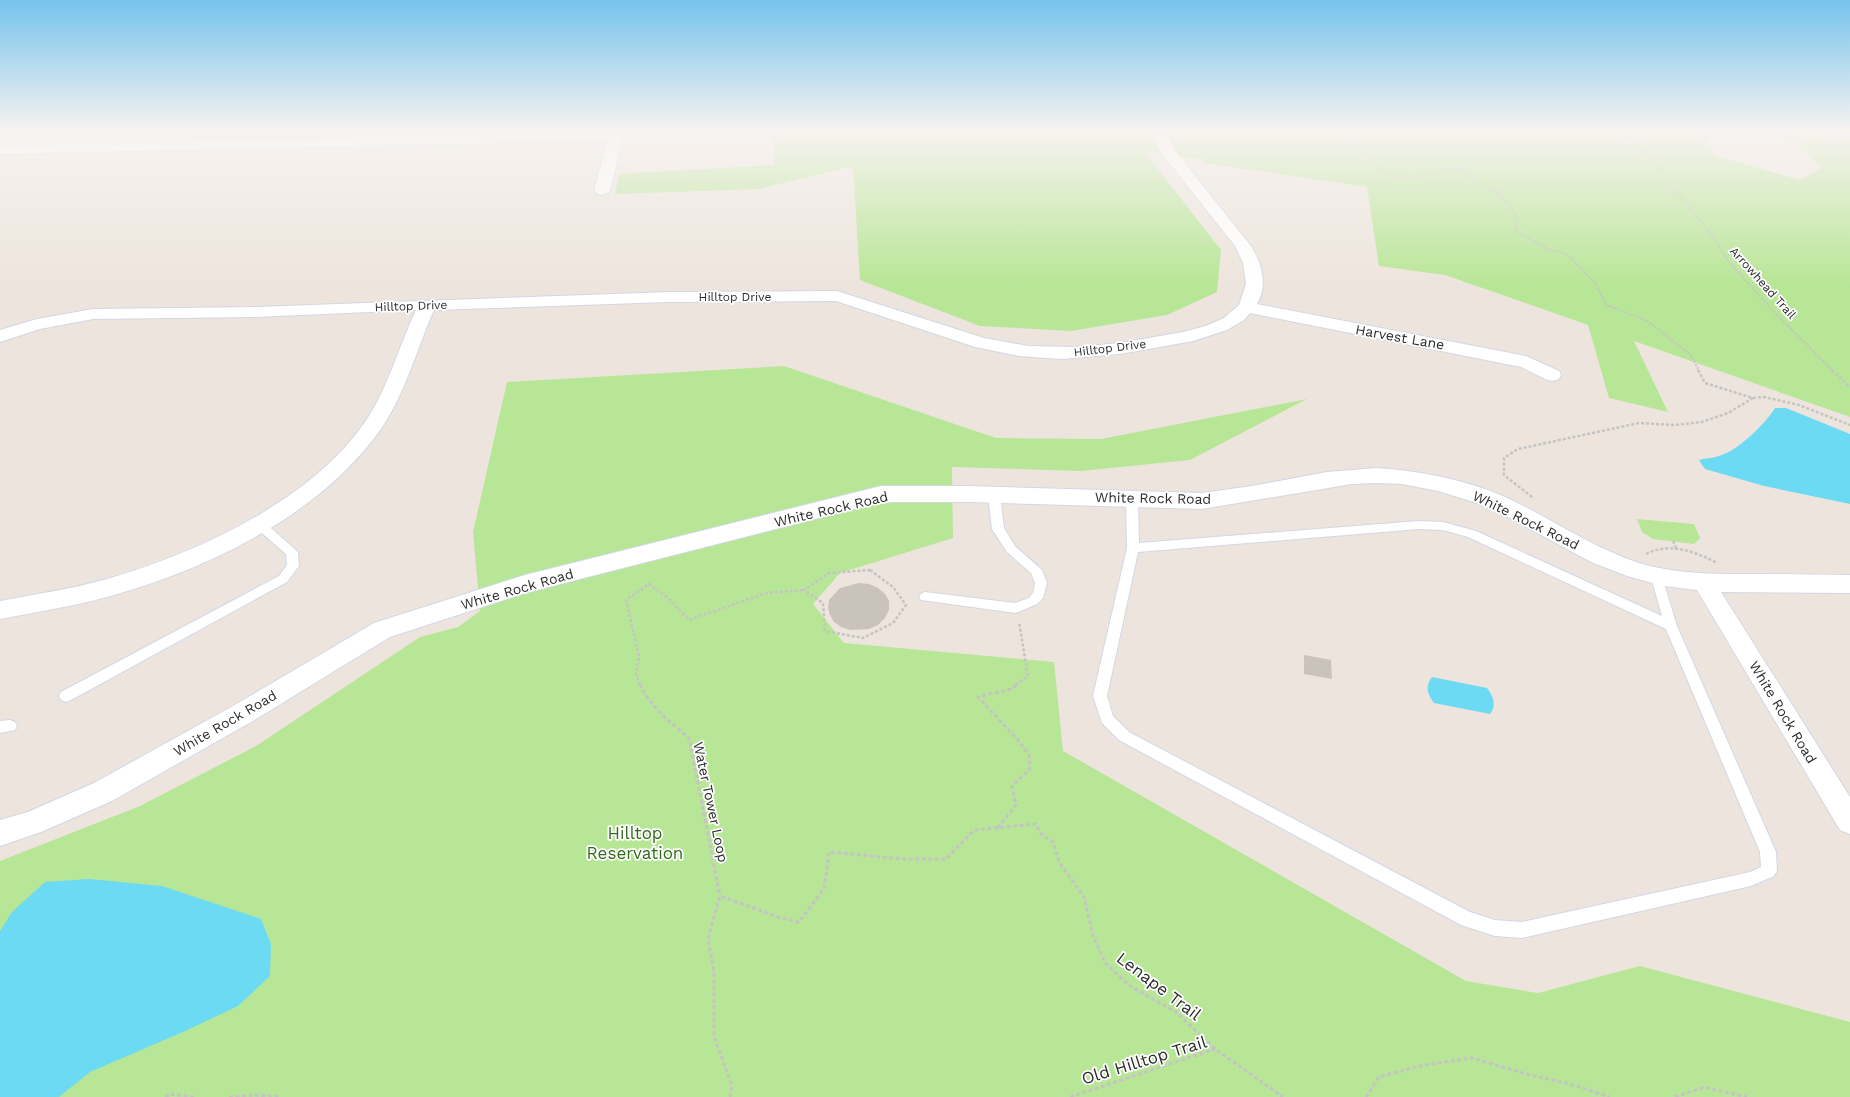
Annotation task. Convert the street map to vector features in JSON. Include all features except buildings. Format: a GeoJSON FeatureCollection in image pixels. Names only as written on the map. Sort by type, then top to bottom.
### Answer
{"type":"FeatureCollection","features":[{"type":"Feature","properties":{"kind":"street"},"geometry":{"type":"LineString","coordinates":[[602,190],[604,182]]}},
{"type":"Feature","properties":{"kind":"street","name":"Hilltop Drive"},"geometry":{"type":"LineString","coordinates":[[0,336],[37,324],[93,314],[256,312],[669,297],[837,296],[975,342],[1022,351],[1070,354],[1117,350],[1196,334],[1220,326],[1239,315],[1246,307],[1253,294],[1254,274],[1251,261],[1243,245],[1192,182]]}},
{"type":"Feature","properties":{"kind":"street"},"geometry":{"type":"LineString","coordinates":[[0,610],[77,596],[138,579],[196,556],[259,524],[284,508],[329,474],[367,433],[385,405],[393,388],[427,305]]}},
{"type":"Feature","properties":{"kind":"street","name":"Harvest Lane"},"geometry":{"type":"LineString","coordinates":[[1246,307],[1374,333],[1456,346],[1526,362],[1552,375]]}},
{"type":"Feature","properties":{"kind":"street","name":"White Rock Road"},"geometry":{"type":"LineString","coordinates":[[0,833],[31,823],[102,792],[242,714],[382,630],[525,584],[881,494],[1132,498],[1202,501],[1227,499],[1356,475],[1415,478],[1446,485],[1495,502],[1600,556],[1634,570],[1657,576],[1704,582],[1850,584]]}},
{"type":"Feature","properties":{"kind":"street","name":"White Rock Road"},"geometry":{"type":"LineString","coordinates":[[1704,582],[1850,821]]}},
{"type":"Feature","properties":{"kind":"lane"},"geometry":{"type":"LineString","coordinates":[[925,597],[1016,608],[1033,601],[1038,595],[1041,583],[1036,570],[1011,549],[1001,536],[998,529],[994,495]]}},
{"type":"Feature","properties":{"kind":"lane"},"geometry":{"type":"LineString","coordinates":[[1132,498],[1132,548],[1100,696],[1107,719],[1124,736],[1467,919],[1496,928],[1522,930],[1751,879],[1769,871],[1768,852],[1671,626],[1657,576]]}},
{"type":"Feature","properties":{"kind":"lane"},"geometry":{"type":"LineString","coordinates":[[66,696],[283,579],[293,566],[292,552],[259,524]]}},
{"type":"Feature","properties":{"kind":"lane"},"geometry":{"type":"LineString","coordinates":[[1132,548],[1419,525],[1443,526],[1472,534],[1671,626]]}},
{"type":"Feature","properties":{"kind":"path"},"geometry":{"type":"LineString","coordinates":[[1477,182],[1483,188],[1497,191],[1516,215],[1516,231],[1548,249],[1568,255],[1595,283],[1606,306],[1646,320],[1690,355],[1705,383],[1753,398],[1764,397],[1799,405],[1850,425]]}},
{"type":"Feature","properties":{"kind":"path","name":"Arrowhead Trail"},"geometry":{"type":"LineString","coordinates":[[1668,182],[1709,232],[1729,262],[1776,314],[1850,387]]}},
{"type":"Feature","properties":{"kind":"path"},"geometry":{"type":"LineString","coordinates":[[1532,498],[1504,475],[1504,458],[1518,449],[1639,423],[1674,425],[1702,422],[1728,413],[1753,398]]}},
{"type":"Feature","properties":{"kind":"path"},"geometry":{"type":"LineString","coordinates":[[1673,541],[1676,548]]}},
{"type":"Feature","properties":{"kind":"path"},"geometry":{"type":"LineString","coordinates":[[1634,570],[1642,557],[1648,552],[1656,549],[1676,548],[1688,550],[1710,560],[1733,573],[1743,583]]}},
{"type":"Feature","properties":{"kind":"path","name":"Water Tower Loop"},"geometry":{"type":"LineString","coordinates":[[720,896],[688,738],[672,724],[644,694],[636,675],[639,656],[626,600],[649,584],[668,598],[689,620],[766,593],[804,590],[829,573],[870,570],[893,587],[906,605],[893,623],[864,638],[825,631],[823,603],[804,590]]}},
{"type":"Feature","properties":{"kind":"path"},"geometry":{"type":"LineString","coordinates":[[998,828],[1016,805],[1012,786],[1030,769],[1029,755],[1019,741],[978,697],[1011,689],[1028,676],[1016,608]]}},
{"type":"Feature","properties":{"kind":"path","name":"Lenape Trail"},"geometry":{"type":"LineString","coordinates":[[720,896],[780,918],[799,922],[824,889],[829,852],[902,859],[946,859],[974,830],[1036,824],[1040,832],[1052,842],[1059,862],[1084,897],[1093,935],[1105,963],[1130,986],[1176,1012],[1215,1049]]}},
{"type":"Feature","properties":{"kind":"path"},"geometry":{"type":"LineString","coordinates":[[720,896],[708,938],[714,973],[714,1036],[732,1086],[730,1097]]}},
{"type":"Feature","properties":{"kind":"path","name":"Old Hilltop Trail"},"geometry":{"type":"LineString","coordinates":[[1070,1097],[1215,1049],[1283,1097]]}},
{"type":"Feature","properties":{"kind":"path"},"geometry":{"type":"LineString","coordinates":[[1366,1097],[1379,1077],[1423,1065],[1472,1058],[1526,1074],[1570,1084],[1610,1097]]}},
{"type":"Feature","properties":{"kind":"path"},"geometry":{"type":"LineString","coordinates":[[1675,1097],[1704,1087],[1747,1097]]}},
{"type":"Feature","properties":{"kind":"path"},"geometry":{"type":"LineString","coordinates":[[165,1097],[170,1094],[194,1097]]}},
{"type":"Feature","properties":{"kind":"path"},"geometry":{"type":"LineString","coordinates":[[229,1097],[255,1095],[280,1097]]}},
{"type":"Feature","properties":{"kind":"green space"},"geometry":{"type":"Polygon","coordinates":[[[617,182],[787,182],[759,189],[615,194],[617,182]]]}},
{"type":"Feature","properties":{"kind":"green space"},"geometry":{"type":"Polygon","coordinates":[[[854,182],[1168,182],[1221,250],[1217,292],[1167,315],[1071,331],[980,326],[860,280],[854,182]]]}},
{"type":"Feature","properties":{"kind":"green space"},"geometry":{"type":"Polygon","coordinates":[[[1334,182],[1850,182],[1850,417],[1634,341],[1668,412],[1609,398],[1588,325],[1445,275],[1379,266],[1367,187],[1334,182]]]}},
{"type":"Feature","properties":{"kind":"green space","name":"Hilltop Reservation"},"geometry":{"type":"Polygon","coordinates":[[[784,366],[996,438],[1101,439],[1307,399],[1190,460],[1081,471],[952,467],[953,538],[840,573],[813,604],[844,643],[1054,662],[1063,751],[1466,981],[1538,993],[1640,966],[1850,1022],[1850,1097],[0,1097],[0,861],[140,806],[256,746],[420,637],[458,627],[480,611],[473,532],[507,382],[784,366]]]}},
{"type":"Feature","properties":{"kind":"green space"},"geometry":{"type":"Polygon","coordinates":[[[1637,519],[1694,524],[1700,538],[1694,544],[1653,539],[1642,532],[1637,519]]]}},
{"type":"Feature","properties":{"kind":"water"},"geometry":{"type":"Polygon","coordinates":[[[1775,408],[1786,408],[1850,434],[1850,504],[1764,486],[1705,469],[1699,460],[1721,455],[1745,441],[1759,428],[1775,408]]]}},
{"type":"Feature","properties":{"kind":"water"},"geometry":{"type":"Polygon","coordinates":[[[1432,677],[1487,688],[1491,694],[1494,704],[1492,711],[1490,714],[1434,703],[1428,690],[1428,684],[1432,677]]]}},
{"type":"Feature","properties":{"kind":"water"},"geometry":{"type":"Polygon","coordinates":[[[89,879],[162,886],[261,919],[271,944],[270,976],[238,1006],[183,1032],[90,1072],[59,1097],[0,1097],[0,931],[12,912],[45,882],[89,879]]]}}]}
